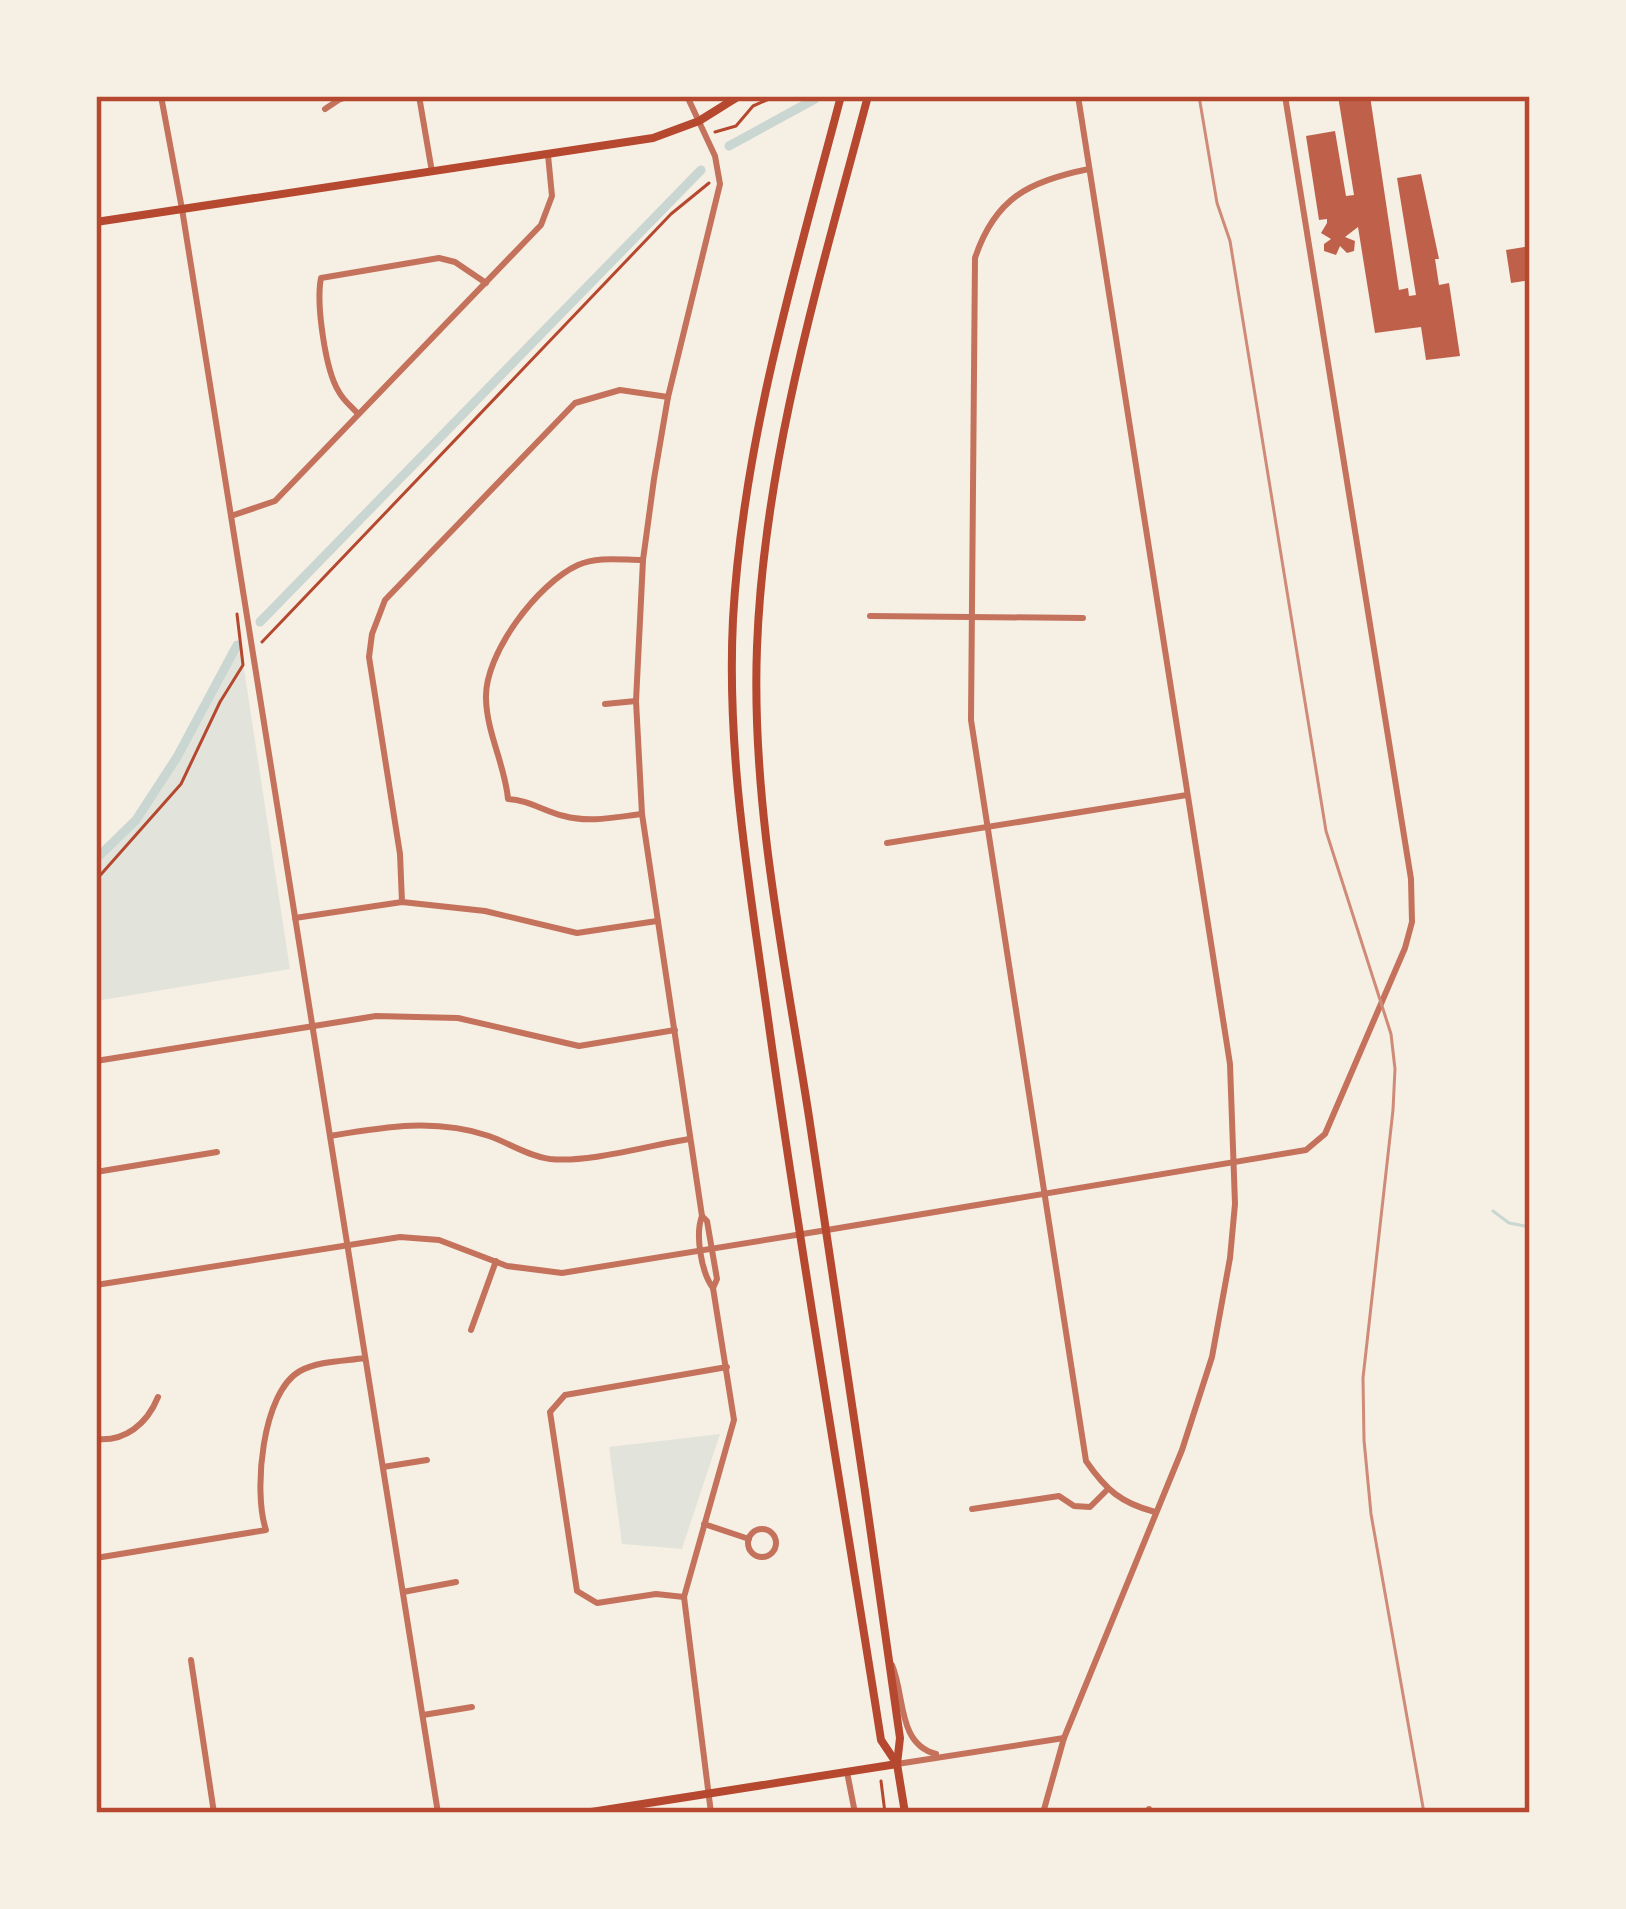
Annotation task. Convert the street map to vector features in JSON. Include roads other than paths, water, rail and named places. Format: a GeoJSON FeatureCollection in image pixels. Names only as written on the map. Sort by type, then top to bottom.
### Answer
{"type":"FeatureCollection","features":[{"type":"Feature","properties":{"kind":"main road"},"geometry":{"type":"LineString","coordinates":[[96,221],[653,138],[699,122],[739,96]]}},
{"type":"Feature","properties":{"kind":"main road"},"geometry":{"type":"LineString","coordinates":[[841,96],[758,430],[733,618],[732,695],[739,824],[798,1235],[881,1740],[897,1764]]}},
{"type":"Feature","properties":{"kind":"main road"},"geometry":{"type":"LineString","coordinates":[[868,96],[788,407],[767,519],[757,648],[758,756],[767,846],[889,1658],[904,1813]]}},
{"type":"Feature","properties":{"kind":"main road"},"geometry":{"type":"LineString","coordinates":[[585,1813],[897,1764]]}},
{"type":"Feature","properties":{"kind":"street"},"geometry":{"type":"LineString","coordinates":[[161,96],[437,1813]]}},
{"type":"Feature","properties":{"kind":"street"},"geometry":{"type":"LineString","coordinates":[[325,109],[352,96]]}},
{"type":"Feature","properties":{"kind":"street"},"geometry":{"type":"LineString","coordinates":[[419,96],[432,172]]}},
{"type":"Feature","properties":{"kind":"street"},"geometry":{"type":"LineString","coordinates":[[687,96],[715,156],[720,184],[668,398],[644,560],[636,701],[642,814],[702,1216],[707,1221],[707,1251],[717,1279],[713,1288],[734,1420],[684,1597],[712,1813]]}},
{"type":"Feature","properties":{"kind":"street"},"geometry":{"type":"LineString","coordinates":[[1043,1813],[1064,1738],[1182,1450],[1212,1358],[1230,1258],[1235,1163],[1230,1064],[1078,96]]}},
{"type":"Feature","properties":{"kind":"street"},"geometry":{"type":"LineString","coordinates":[[96,1285],[400,1237],[426,1238],[525,1270],[562,1273],[1295,1154],[1325,1134],[1405,948],[1412,910],[1380,668],[1285,96]]}},
{"type":"Feature","properties":{"kind":"street"},"geometry":{"type":"LineString","coordinates":[[231,516],[275,501],[541,225],[552,196],[548,154]]}},
{"type":"Feature","properties":{"kind":"street"},"geometry":{"type":"LineString","coordinates":[[1089,169],[1051,179],[1006,202],[984,230],[975,258],[971,720],[1086,1461],[1106,1491],[1129,1505],[1155,1512]]}},
{"type":"Feature","properties":{"kind":"street"},"geometry":{"type":"LineString","coordinates":[[358,415],[333,380],[319,300],[321,278],[430,258],[455,262],[486,283]]}},
{"type":"Feature","properties":{"kind":"street"},"geometry":{"type":"LineString","coordinates":[[402,902],[400,854],[369,657],[385,600],[575,403],[620,390],[668,398]]}},
{"type":"Feature","properties":{"kind":"street"},"geometry":{"type":"LineString","coordinates":[[642,814],[583,820],[527,800],[508,799],[486,697],[490,666],[501,644],[562,574],[599,559],[644,560]]}},
{"type":"Feature","properties":{"kind":"street"},"geometry":{"type":"LineString","coordinates":[[870,616],[1083,618]]}},
{"type":"Feature","properties":{"kind":"street"},"geometry":{"type":"LineString","coordinates":[[605,704],[636,701]]}},
{"type":"Feature","properties":{"kind":"street"},"geometry":{"type":"LineString","coordinates":[[887,843],[1186,795]]}},
{"type":"Feature","properties":{"kind":"street"},"geometry":{"type":"LineString","coordinates":[[296,918],[402,902],[485,911],[577,933],[657,921]]}},
{"type":"Feature","properties":{"kind":"street"},"geometry":{"type":"LineString","coordinates":[[96,1060],[376,1016],[458,1018],[579,1046],[675,1030]]}},
{"type":"Feature","properties":{"kind":"street"},"geometry":{"type":"LineString","coordinates":[[330,1136],[395,1125],[430,1125],[489,1136],[536,1156],[567,1159],[690,1138]]}},
{"type":"Feature","properties":{"kind":"street"},"geometry":{"type":"LineString","coordinates":[[96,1172],[217,1152]]}},
{"type":"Feature","properties":{"kind":"street"},"geometry":{"type":"LineString","coordinates":[[471,1330],[496,1262]]}},
{"type":"Feature","properties":{"kind":"street"},"geometry":{"type":"LineString","coordinates":[[96,1558],[266,1530],[259,1493],[277,1395],[298,1371],[365,1358]]}},
{"type":"Feature","properties":{"kind":"street"},"geometry":{"type":"LineString","coordinates":[[684,1597],[656,1594],[596,1603],[578,1591],[550,1412],[565,1395],[727,1367]]}},
{"type":"Feature","properties":{"kind":"street"},"geometry":{"type":"LineString","coordinates":[[96,1439],[121,1438],[150,1415],[158,1397]]}},
{"type":"Feature","properties":{"kind":"street"},"geometry":{"type":"LineString","coordinates":[[383,1467],[427,1460]]}},
{"type":"Feature","properties":{"kind":"street"},"geometry":{"type":"LineString","coordinates":[[972,1509],[1059,1496],[1074,1506],[1090,1507],[1106,1491]]}},
{"type":"Feature","properties":{"kind":"street"},"geometry":{"type":"LineString","coordinates":[[704,1524],[749,1539]]}},
{"type":"Feature","properties":{"kind":"street"},"geometry":{"type":"LineString","coordinates":[[760,1529],[768,1530],[776,1543],[774,1551],[760,1557],[749,1546],[749,1539],[760,1529]]}},
{"type":"Feature","properties":{"kind":"street"},"geometry":{"type":"LineString","coordinates":[[403,1592],[456,1582]]}},
{"type":"Feature","properties":{"kind":"street"},"geometry":{"type":"LineString","coordinates":[[889,1658],[898,1677],[909,1732],[927,1752],[946,1756]]}},
{"type":"Feature","properties":{"kind":"street"},"geometry":{"type":"LineString","coordinates":[[191,1660],[214,1813]]}},
{"type":"Feature","properties":{"kind":"street"},"geometry":{"type":"LineString","coordinates":[[423,1715],[472,1707]]}},
{"type":"Feature","properties":{"kind":"street"},"geometry":{"type":"LineString","coordinates":[[897,1764],[1064,1738]]}},
{"type":"Feature","properties":{"kind":"street"},"geometry":{"type":"LineString","coordinates":[[847,1772],[854,1813]]}},
{"type":"Feature","properties":{"kind":"waterway"},"geometry":{"type":"LineString","coordinates":[[729,146],[815,99]]}},
{"type":"Feature","properties":{"kind":"waterway"},"geometry":{"type":"LineString","coordinates":[[260,622],[701,170]]}},
{"type":"Feature","properties":{"kind":"waterway"},"geometry":{"type":"LineString","coordinates":[[96,859],[136,820],[177,757],[237,645]]}},
{"type":"Feature","properties":{"kind":"waterway"},"geometry":{"type":"LineString","coordinates":[[1493,1211],[1509,1223],[1530,1227]]}},
{"type":"Feature","properties":{"kind":"railway"},"geometry":{"type":"LineString","coordinates":[[1199,96],[1217,203],[1230,241],[1326,831],[1391,1034],[1393,1110],[1363,1378],[1364,1440],[1371,1514],[1424,1813]]}}]}
